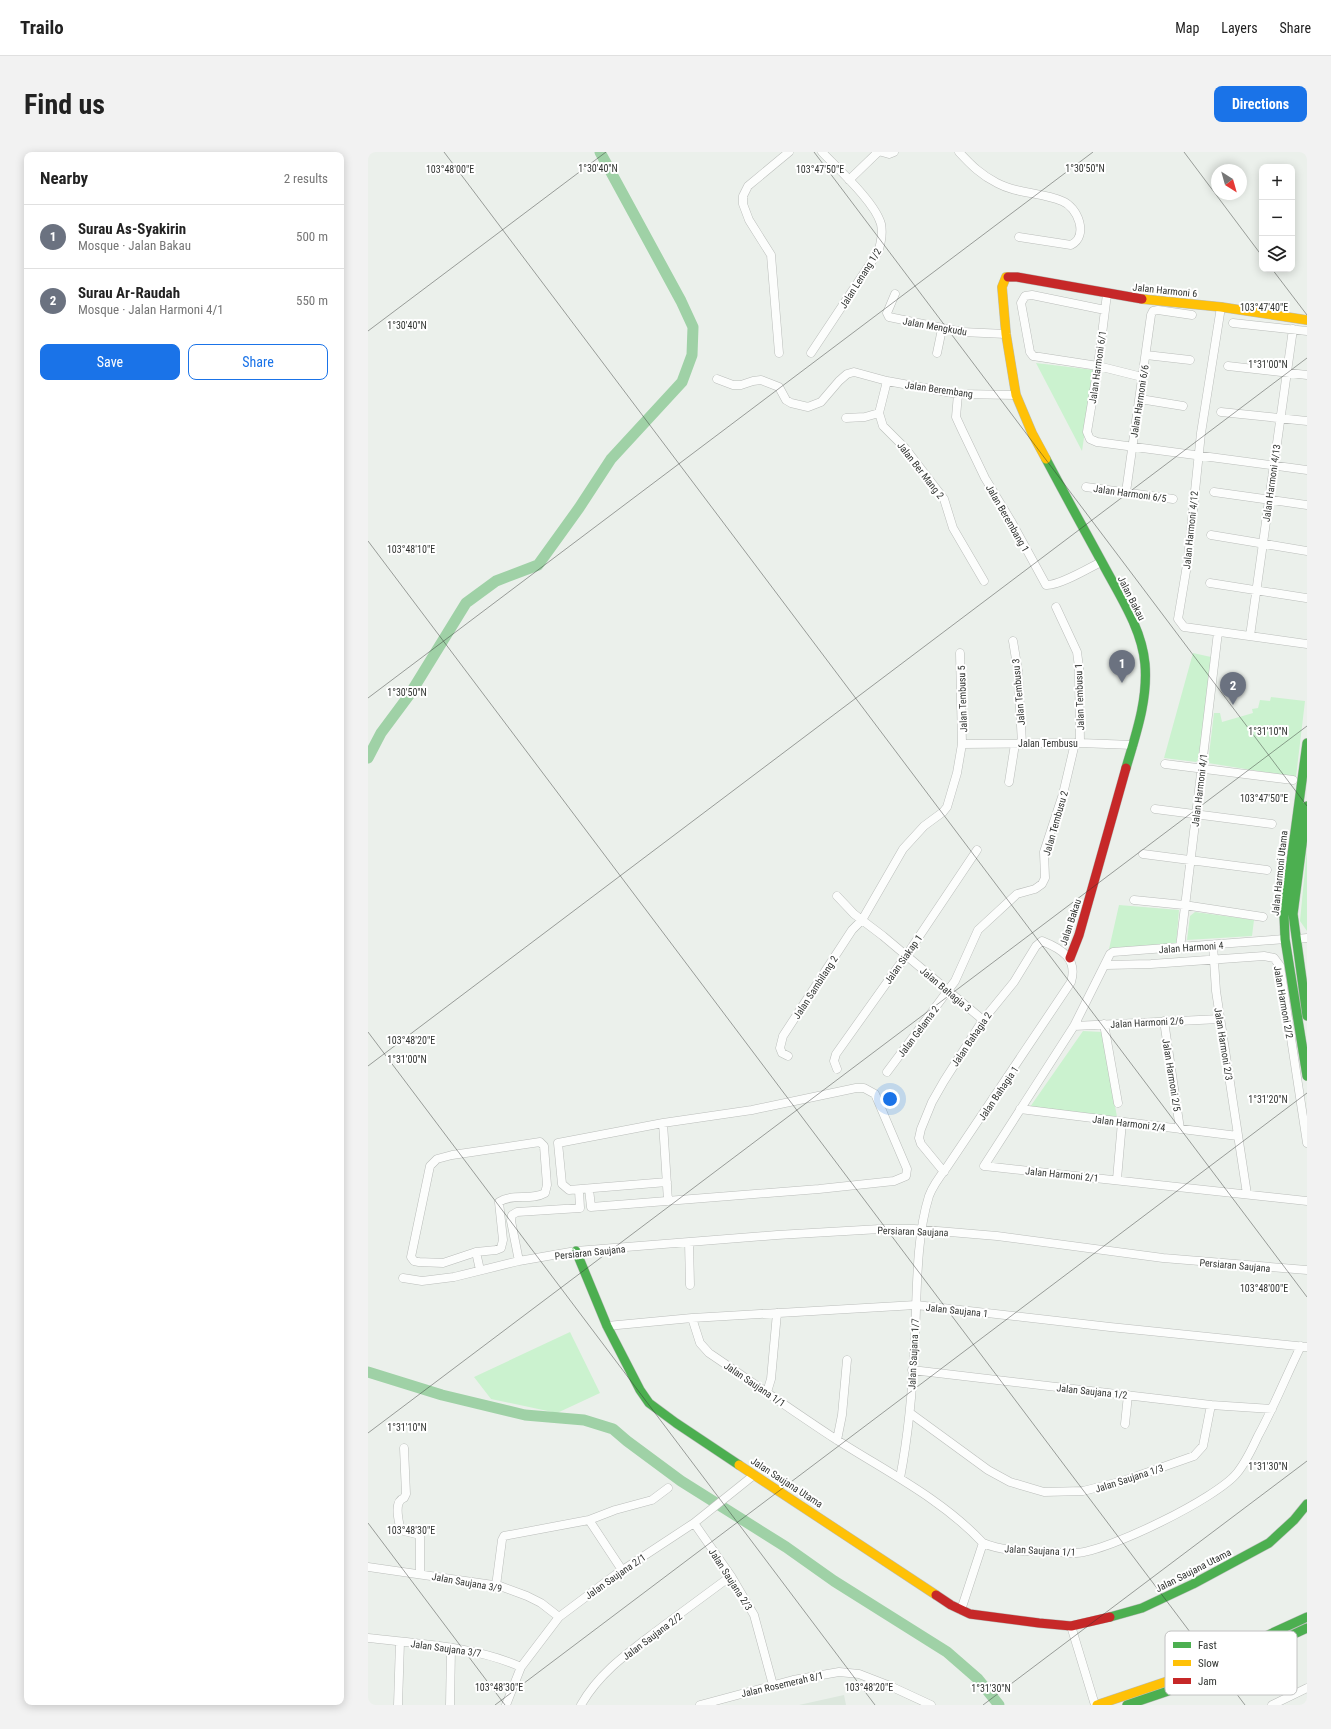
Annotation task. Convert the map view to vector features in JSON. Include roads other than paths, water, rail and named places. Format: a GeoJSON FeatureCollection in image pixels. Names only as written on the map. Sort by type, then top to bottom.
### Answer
{"type":"FeatureCollection","features":[{"type":"Feature","properties":{"kind":"street"},"geometry":{"type":"LineString","coordinates":[[779,353],[771,255],[749,220],[743,204],[743,196],[748,186],[788,152]]}},
{"type":"Feature","properties":{"kind":"street","name":"Jalan Lenang 1/2"},"geometry":{"type":"LineString","coordinates":[[811,354],[878,252],[882,239],[881,224],[874,208],[822,152]]}},
{"type":"Feature","properties":{"kind":"street"},"geometry":{"type":"LineString","coordinates":[[849,180],[878,152]]}},
{"type":"Feature","properties":{"kind":"street"},"geometry":{"type":"LineString","coordinates":[[882,152],[889,154],[894,152]]}},
{"type":"Feature","properties":{"kind":"street"},"geometry":{"type":"LineString","coordinates":[[959,152],[977,171],[998,184],[1016,190],[1063,201],[1074,211],[1079,222],[1079,240],[1072,245],[1019,237]]}},
{"type":"Feature","properties":{"kind":"street","name":"Jalan Bakau"},"geometry":{"type":"LineString","coordinates":[[1022,278],[1006,277],[1002,287],[1006,334],[1016,396],[1032,433],[1102,563],[1138,634],[1145,663],[1145,689],[1142,712],[1079,935],[1070,958]]}},
{"type":"Feature","properties":{"kind":"street","name":"Jalan Harmoni 6"},"geometry":{"type":"LineString","coordinates":[[1022,278],[1107,294],[1221,307],[1307,320]]}},
{"type":"Feature","properties":{"kind":"street","name":"Jalan Mengkudu"},"geometry":{"type":"LineString","coordinates":[[895,294],[887,313],[889,317],[962,332],[1006,334]]}},
{"type":"Feature","properties":{"kind":"street","name":"Jalan Harmoni 6/1"},"geometry":{"type":"LineString","coordinates":[[1107,294],[1098,366],[1087,432],[1090,439],[1097,442],[1132,446]]}},
{"type":"Feature","properties":{"kind":"street"},"geometry":{"type":"LineString","coordinates":[[1105,310],[1039,297],[1025,296],[1021,302],[1030,352],[1033,356],[1098,366],[1142,377]]}},
{"type":"Feature","properties":{"kind":"street","name":"Jalan Harmoni 4/12"},"geometry":{"type":"LineString","coordinates":[[1221,307],[1198,456],[1188,559],[1178,619],[1184,627],[1307,644]]}},
{"type":"Feature","properties":{"kind":"street","name":"Jalan Harmoni 6/6"},"geometry":{"type":"LineString","coordinates":[[1126,492],[1151,315],[1153,311],[1158,310],[1192,315]]}},
{"type":"Feature","properties":{"kind":"street"},"geometry":{"type":"LineString","coordinates":[[1234,322],[1307,331]]}},
{"type":"Feature","properties":{"kind":"street"},"geometry":{"type":"LineString","coordinates":[[937,353],[942,329]]}},
{"type":"Feature","properties":{"kind":"street","name":"Jalan Harmoni 4/13"},"geometry":{"type":"LineString","coordinates":[[1250,636],[1293,329]]}},
{"type":"Feature","properties":{"kind":"street"},"geometry":{"type":"LineString","coordinates":[[1146,355],[1190,360]]}},
{"type":"Feature","properties":{"kind":"street"},"geometry":{"type":"LineString","coordinates":[[1228,366],[1307,375]]}},
{"type":"Feature","properties":{"kind":"street","name":"Jalan Berembang"},"geometry":{"type":"LineString","coordinates":[[717,379],[733,385],[741,385],[761,380],[779,387],[786,400],[791,403],[808,407],[821,402],[839,381],[847,374],[854,372],[892,382],[958,394],[1016,396]]}},
{"type":"Feature","properties":{"kind":"street"},"geometry":{"type":"LineString","coordinates":[[846,418],[865,417],[879,413],[892,382]]}},
{"type":"Feature","properties":{"kind":"street","name":"Jalan Berembang 1"},"geometry":{"type":"LineString","coordinates":[[958,394],[956,417],[985,478],[1011,521],[1046,585],[1054,584],[1075,576],[1102,563]]}},
{"type":"Feature","properties":{"kind":"street"},"geometry":{"type":"LineString","coordinates":[[1140,399],[1183,406]]}},
{"type":"Feature","properties":{"kind":"street"},"geometry":{"type":"LineString","coordinates":[[1221,412],[1307,421]]}},
{"type":"Feature","properties":{"kind":"street","name":"Jalan Ber Mang 2"},"geometry":{"type":"LineString","coordinates":[[879,413],[883,426],[904,448],[944,499],[953,528],[984,581]]}},
{"type":"Feature","properties":{"kind":"street"},"geometry":{"type":"LineString","coordinates":[[1132,446],[1307,470]]}},
{"type":"Feature","properties":{"kind":"street","name":"Jalan Harmoni 6/5"},"geometry":{"type":"LineString","coordinates":[[1086,488],[1173,499]]}},
{"type":"Feature","properties":{"kind":"street"},"geometry":{"type":"LineString","coordinates":[[1214,492],[1307,504]]}},
{"type":"Feature","properties":{"kind":"street"},"geometry":{"type":"LineString","coordinates":[[1211,535],[1263,545],[1307,551]]}},
{"type":"Feature","properties":{"kind":"street"},"geometry":{"type":"LineString","coordinates":[[1210,583],[1306,598]]}},
{"type":"Feature","properties":{"kind":"street","name":"Jalan Tembusu 1"},"geometry":{"type":"LineString","coordinates":[[1056,607],[1077,652],[1080,667],[1079,741]]}},
{"type":"Feature","properties":{"kind":"street","name":"Jalan Harmoni 4/1"},"geometry":{"type":"LineString","coordinates":[[1180,948],[1218,632]]}},
{"type":"Feature","properties":{"kind":"street","name":"Jalan Tembusu 3"},"geometry":{"type":"LineString","coordinates":[[1009,782],[1020,741],[1018,671],[1013,641]]}},
{"type":"Feature","properties":{"kind":"street","name":"Jalan Tembusu 5"},"geometry":{"type":"LineString","coordinates":[[865,915],[903,849],[924,826],[947,807],[957,773],[963,740],[960,653]]}},
{"type":"Feature","properties":{"kind":"street","name":"Jalan Tembusu"},"geometry":{"type":"LineString","coordinates":[[963,740],[1079,741],[1133,745]]}},
{"type":"Feature","properties":{"kind":"street","name":"Jalan Tembusu 2"},"geometry":{"type":"LineString","coordinates":[[1025,892],[1042,884],[1044,878],[1044,852],[1079,741]]}},
{"type":"Feature","properties":{"kind":"street","name":"Jalan Harmoni Utama"},"geometry":{"type":"LineString","coordinates":[[1307,743],[1303,799],[1284,914],[1285,939],[1307,1076]]}},
{"type":"Feature","properties":{"kind":"street"},"geometry":{"type":"LineString","coordinates":[[1165,764],[1294,780]]}},
{"type":"Feature","properties":{"kind":"street","name":"Jalan Harmoni Utama"},"geometry":{"type":"LineString","coordinates":[[1307,806],[1293,914],[1307,1016]]}},
{"type":"Feature","properties":{"kind":"street"},"geometry":{"type":"LineString","coordinates":[[1155,809],[1272,824]]}},
{"type":"Feature","properties":{"kind":"street","name":"Jalan Siakap 1"},"geometry":{"type":"LineString","coordinates":[[837,1070],[834,1061],[836,1054],[906,955],[977,850]]}},
{"type":"Feature","properties":{"kind":"street"},"geometry":{"type":"LineString","coordinates":[[1143,854],[1267,870]]}},
{"type":"Feature","properties":{"kind":"street","name":"Jalan Gelama 2"},"geometry":{"type":"LineString","coordinates":[[887,1072],[960,973],[969,947],[978,930],[1017,894],[1025,892]]}},
{"type":"Feature","properties":{"kind":"street","name":"Jalan Bahagia 3"},"geometry":{"type":"LineString","coordinates":[[837,896],[865,915],[906,955],[983,1020]]}},
{"type":"Feature","properties":{"kind":"street"},"geometry":{"type":"LineString","coordinates":[[1134,900],[1184,905],[1263,917]]}},
{"type":"Feature","properties":{"kind":"street","name":"Jalan Sambilang 2"},"geometry":{"type":"LineString","coordinates":[[788,1056],[782,1052],[780,1048],[783,1036],[852,930],[865,915]]}},
{"type":"Feature","properties":{"kind":"street"},"geometry":{"type":"LineString","coordinates":[[1297,939],[1307,938]]}},
{"type":"Feature","properties":{"kind":"street","name":"Jalan Harmoni 4"},"geometry":{"type":"LineString","coordinates":[[1106,965],[1110,954],[1113,952],[1285,939]]}},
{"type":"Feature","properties":{"kind":"street","name":"Jalan Bahagia 2"},"geometry":{"type":"LineString","coordinates":[[944,1172],[922,1144],[919,1134],[932,1102],[944,1081],[983,1020],[1014,982],[1036,946],[1042,941],[1050,944],[1070,958]]}},
{"type":"Feature","properties":{"kind":"street","name":"Jalan Harmoni 2/3"},"geometry":{"type":"LineString","coordinates":[[1212,945],[1220,1019],[1247,1194]]}},
{"type":"Feature","properties":{"kind":"street","name":"Jalan Harmoni 2/2"},"geometry":{"type":"LineString","coordinates":[[1106,965],[1213,961],[1269,956],[1274,958],[1280,966],[1307,1143]]}},
{"type":"Feature","properties":{"kind":"street","name":"Jalan Bahagia 1"},"geometry":{"type":"LineString","coordinates":[[922,1229],[929,1196],[936,1182],[1071,982],[1074,971],[1070,958]]}},
{"type":"Feature","properties":{"kind":"street","name":"Jalan Harmoni 2/1"},"geometry":{"type":"LineString","coordinates":[[1106,965],[1074,1026],[984,1166],[1117,1179],[1307,1201]]}},
{"type":"Feature","properties":{"kind":"street","name":"Jalan Harmoni 2/6"},"geometry":{"type":"LineString","coordinates":[[1074,1026],[1220,1019]]}},
{"type":"Feature","properties":{"kind":"street","name":"Jalan Harmoni 2/5"},"geometry":{"type":"LineString","coordinates":[[1164,1021],[1180,1129]]}},
{"type":"Feature","properties":{"kind":"street"},"geometry":{"type":"LineString","coordinates":[[1104,1024],[1118,1103]]}},
{"type":"Feature","properties":{"kind":"street"},"geometry":{"type":"LineString","coordinates":[[590,1189],[591,1207],[820,1189],[894,1181],[906,1176],[907,1169],[875,1094],[864,1088],[856,1088],[752,1110],[663,1123],[558,1143],[562,1184],[569,1190],[667,1182]]}},
{"type":"Feature","properties":{"kind":"street","name":"Jalan Harmoni 2/4"},"geometry":{"type":"LineString","coordinates":[[1020,1109],[1238,1136]]}},
{"type":"Feature","properties":{"kind":"street"},"geometry":{"type":"LineString","coordinates":[[1117,1179],[1122,1122]]}},
{"type":"Feature","properties":{"kind":"street"},"geometry":{"type":"LineString","coordinates":[[663,1123],[668,1201]]}},
{"type":"Feature","properties":{"kind":"street"},"geometry":{"type":"LineString","coordinates":[[540,1142],[544,1146],[547,1185],[545,1193],[540,1196],[505,1198],[499,1202],[503,1245],[496,1250],[476,1252],[443,1263],[419,1262],[411,1257],[430,1166],[437,1159],[452,1154],[540,1142]]}},
{"type":"Feature","properties":{"kind":"street"},"geometry":{"type":"LineString","coordinates":[[519,1261],[511,1221],[512,1215],[517,1212],[580,1208],[579,1190]]}},
{"type":"Feature","properties":{"kind":"street","name":"Persiaran Saujana"},"geometry":{"type":"LineString","coordinates":[[403,1278],[422,1281],[454,1277],[519,1261],[576,1252],[777,1235],[880,1229],[922,1229],[997,1236],[1163,1258],[1307,1270]]}},
{"type":"Feature","properties":{"kind":"street","name":"Jalan Saujana 1/7"},"geometry":{"type":"LineString","coordinates":[[900,1478],[910,1413],[922,1229]]}},
{"type":"Feature","properties":{"kind":"street"},"geometry":{"type":"LineString","coordinates":[[688,1242],[690,1285]]}},
{"type":"Feature","properties":{"kind":"street"},"geometry":{"type":"LineString","coordinates":[[476,1252],[480,1270]]}},
{"type":"Feature","properties":{"kind":"street","name":"Jalan Saujana Utama"},"geometry":{"type":"LineString","coordinates":[[576,1252],[640,1390],[649,1403],[754,1475],[809,1509],[951,1605],[970,1614],[1071,1626],[1121,1615],[1193,1584],[1269,1543],[1306,1509]]}},
{"type":"Feature","properties":{"kind":"street","name":"Jalan Saujana 1"},"geometry":{"type":"LineString","coordinates":[[611,1326],[693,1323],[777,1313],[916,1305],[1110,1327],[1304,1346]]}},
{"type":"Feature","properties":{"kind":"street"},"geometry":{"type":"LineString","coordinates":[[767,1392],[771,1379],[777,1313]]}},
{"type":"Feature","properties":{"kind":"street","name":"Jalan Saujana 1/1"},"geometry":{"type":"LineString","coordinates":[[693,1323],[700,1343],[709,1353],[838,1440],[900,1478],[942,1508],[983,1543],[990,1546],[1018,1550],[1076,1553],[1098,1548],[1129,1537],[1177,1513],[1226,1484],[1237,1474],[1245,1461],[1304,1346]]}},
{"type":"Feature","properties":{"kind":"street"},"geometry":{"type":"LineString","coordinates":[[838,1440],[847,1360]]}},
{"type":"Feature","properties":{"kind":"street","name":"Jalan Saujana 1/2"},"geometry":{"type":"LineString","coordinates":[[912,1370],[1210,1405],[1272,1409]]}},
{"type":"Feature","properties":{"kind":"street"},"geometry":{"type":"LineString","coordinates":[[1125,1424],[1128,1395]]}},
{"type":"Feature","properties":{"kind":"street","name":"Jalan Saujana 1/3"},"geometry":{"type":"LineString","coordinates":[[910,1413],[988,1470],[1010,1482],[1044,1492],[1083,1491],[1123,1481],[1194,1456],[1203,1446],[1210,1405]]}},
{"type":"Feature","properties":{"kind":"street"},"geometry":{"type":"LineString","coordinates":[[404,1448],[406,1494],[404,1498],[400,1499],[398,1502],[399,1522],[400,1527],[404,1531],[420,1535],[420,1574]]}},
{"type":"Feature","properties":{"kind":"street","name":"Jalan Saujana 2/1"},"geometry":{"type":"LineString","coordinates":[[506,1705],[521,1667],[559,1617],[622,1570],[716,1507],[754,1475]]}},
{"type":"Feature","properties":{"kind":"street"},"geometry":{"type":"LineString","coordinates":[[496,1586],[502,1540],[504,1536],[589,1520],[615,1510],[652,1500],[668,1488]]}},
{"type":"Feature","properties":{"kind":"street"},"geometry":{"type":"LineString","coordinates":[[589,1520],[622,1570]]}},
{"type":"Feature","properties":{"kind":"street","name":"Jalan Saujana 2/3"},"geometry":{"type":"LineString","coordinates":[[694,1523],[731,1576],[755,1618],[773,1685]]}},
{"type":"Feature","properties":{"kind":"street"},"geometry":{"type":"LineString","coordinates":[[961,1610],[983,1543]]}},
{"type":"Feature","properties":{"kind":"street","name":"Jalan Saujana 3/9"},"geometry":{"type":"LineString","coordinates":[[368,1566],[496,1586],[527,1596],[541,1603],[559,1617]]}},
{"type":"Feature","properties":{"kind":"street","name":"Jalan Saujana 2/2"},"geometry":{"type":"LineString","coordinates":[[581,1705],[601,1678],[630,1651],[731,1576]]}},
{"type":"Feature","properties":{"kind":"street"},"geometry":{"type":"LineString","coordinates":[[1277,1631],[1307,1617]]}},
{"type":"Feature","properties":{"kind":"street"},"geometry":{"type":"LineString","coordinates":[[1071,1626],[1096,1705],[1165,1682]]}},
{"type":"Feature","properties":{"kind":"street"},"geometry":{"type":"LineString","coordinates":[[1297,1633],[1307,1628]]}},
{"type":"Feature","properties":{"kind":"street","name":"Jalan Saujana 3/7"},"geometry":{"type":"LineString","coordinates":[[368,1638],[451,1648],[500,1657],[521,1667]]}},
{"type":"Feature","properties":{"kind":"street"},"geometry":{"type":"LineString","coordinates":[[398,1705],[400,1642]]}},
{"type":"Feature","properties":{"kind":"street"},"geometry":{"type":"LineString","coordinates":[[450,1705],[451,1648]]}},
{"type":"Feature","properties":{"kind":"street","name":"Jalan Rosemerah 8/1"},"geometry":{"type":"LineString","coordinates":[[700,1705],[793,1680],[839,1672],[852,1672],[890,1686],[931,1705]]}},
{"type":"Feature","properties":{"kind":"street"},"geometry":{"type":"LineString","coordinates":[[1297,1693],[1307,1688]]}},
{"type":"Feature","properties":{"kind":"street"},"geometry":{"type":"LineString","coordinates":[[1127,1705],[1165,1692]]}},
{"type":"Feature","properties":{"kind":"street"},"geometry":{"type":"LineString","coordinates":[[1272,1705],[1293,1695]]}},
{"type":"Feature","properties":{"kind":"waterway"},"geometry":{"type":"LineString","coordinates":[[368,758],[381,733],[410,694],[466,603],[496,581],[538,565],[579,508],[611,459],[682,382],[692,355],[693,327],[681,301],[600,152]]}},
{"type":"Feature","properties":{"kind":"waterway"},"geometry":{"type":"LineString","coordinates":[[368,1372],[442,1395],[525,1415],[584,1420],[613,1429],[681,1481],[786,1547],[834,1581],[947,1652],[978,1679],[999,1705]]}},
{"type":"Feature","properties":{"kind":"place","name":"Surau As-Syakirin"},"geometry":{"type":"Point","coordinates":[1122,683]}},
{"type":"Feature","properties":{"kind":"place","name":"Surau Ar-Raudah"},"geometry":{"type":"Point","coordinates":[1233,705]}}]}
